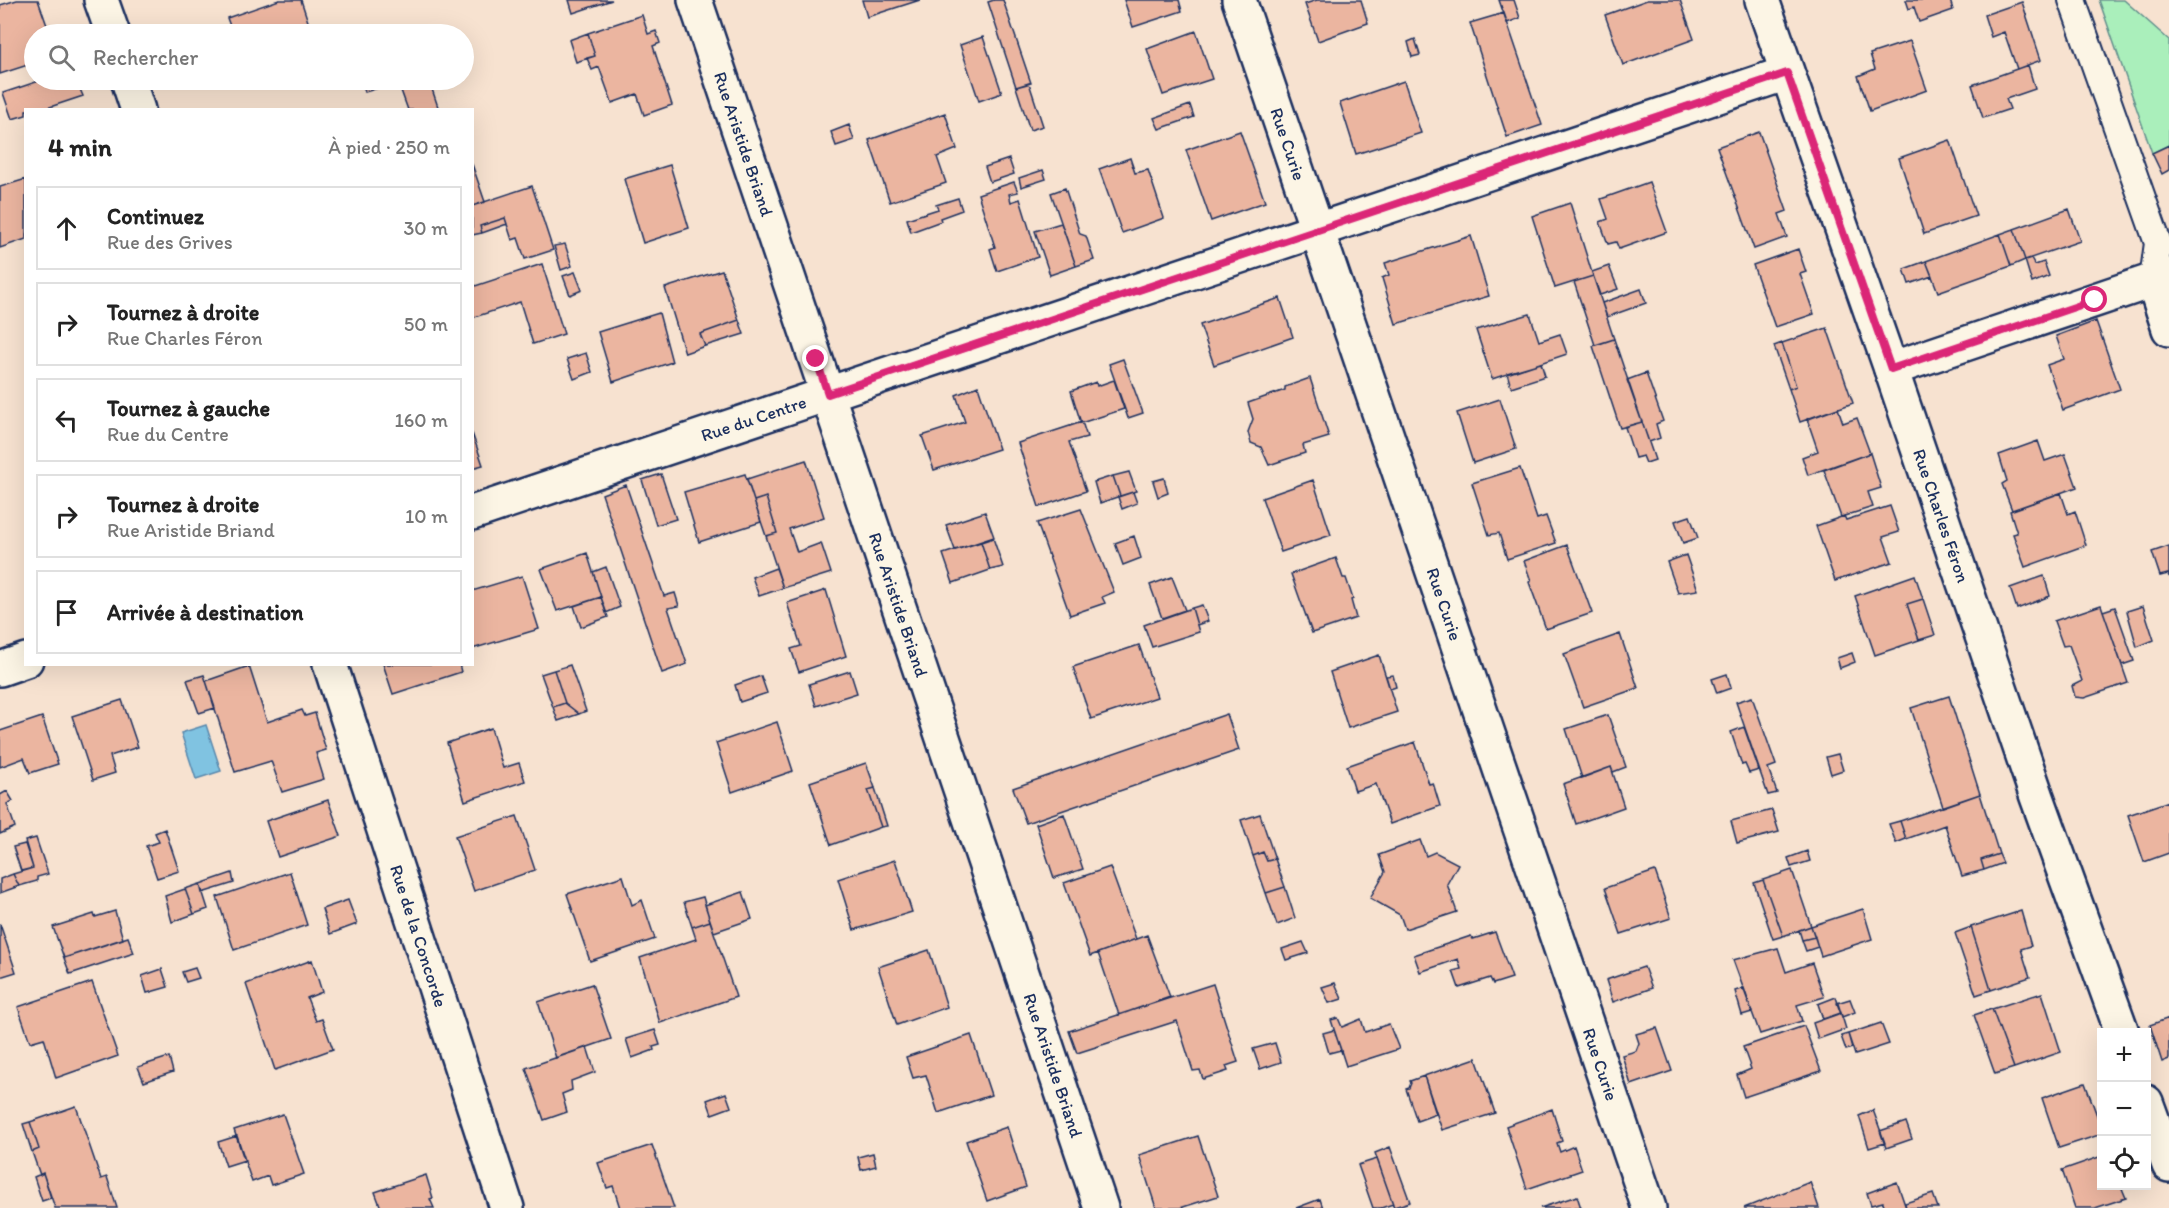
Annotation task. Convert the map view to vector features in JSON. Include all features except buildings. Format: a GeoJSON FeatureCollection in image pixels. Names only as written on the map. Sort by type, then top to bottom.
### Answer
{"type":"FeatureCollection","features":[{"type":"Feature","properties":{"kind":"street"},"geometry":{"type":"LineString","coordinates":[[101,0],[109,24]]}},
{"type":"Feature","properties":{"kind":"street","name":"Rue Aristide Briand"},"geometry":{"type":"LineString","coordinates":[[695,0],[1101,1208]]}},
{"type":"Feature","properties":{"kind":"street","name":"Rue Curie"},"geometry":{"type":"LineString","coordinates":[[1239,0],[1649,1208]]}},
{"type":"Feature","properties":{"kind":"street","name":"Rue Charles Féron"},"geometry":{"type":"LineString","coordinates":[[1762,0],[2037,797],[2121,1028]]}},
{"type":"Feature","properties":{"kind":"street","name":"Rue du Centre"},"geometry":{"type":"LineString","coordinates":[[474,512],[1787,73]]}},
{"type":"Feature","properties":{"kind":"street"},"geometry":{"type":"LineString","coordinates":[[131,90],[137,108]]}},
{"type":"Feature","properties":{"kind":"street"},"geometry":{"type":"LineString","coordinates":[[1891,369],[2161,278],[2169,329]]}},
{"type":"Feature","properties":{"kind":"street"},"geometry":{"type":"LineString","coordinates":[[0,669],[24,661]]}},
{"type":"Feature","properties":{"kind":"street","name":"Rue de la Concorde"},"geometry":{"type":"LineString","coordinates":[[331,666],[507,1208]]}},
{"type":"Feature","properties":{"kind":"street"},"geometry":{"type":"LineString","coordinates":[[2151,1116],[2169,1165]]}},
{"type":"Feature","properties":{"kind":"lane"},"geometry":{"type":"LineString","coordinates":[[2072,0],[2158,243],[2161,278]]}},
{"type":"Feature","properties":{"kind":"green space"},"geometry":{"type":"Polygon","coordinates":[[[2099,0],[2124,0],[2169,40],[2169,145],[2152,153],[2099,0]]]}},
{"type":"Feature","properties":{"kind":"water"},"geometry":{"type":"Polygon","coordinates":[[[206,725],[221,771],[196,779],[181,733],[206,725]]]}},
{"type":"Feature","properties":{"kind":"route"},"geometry":{"type":"LineString","coordinates":[[816,359],[828,394],[1787,73],[1891,369],[2095,300]]}}]}
